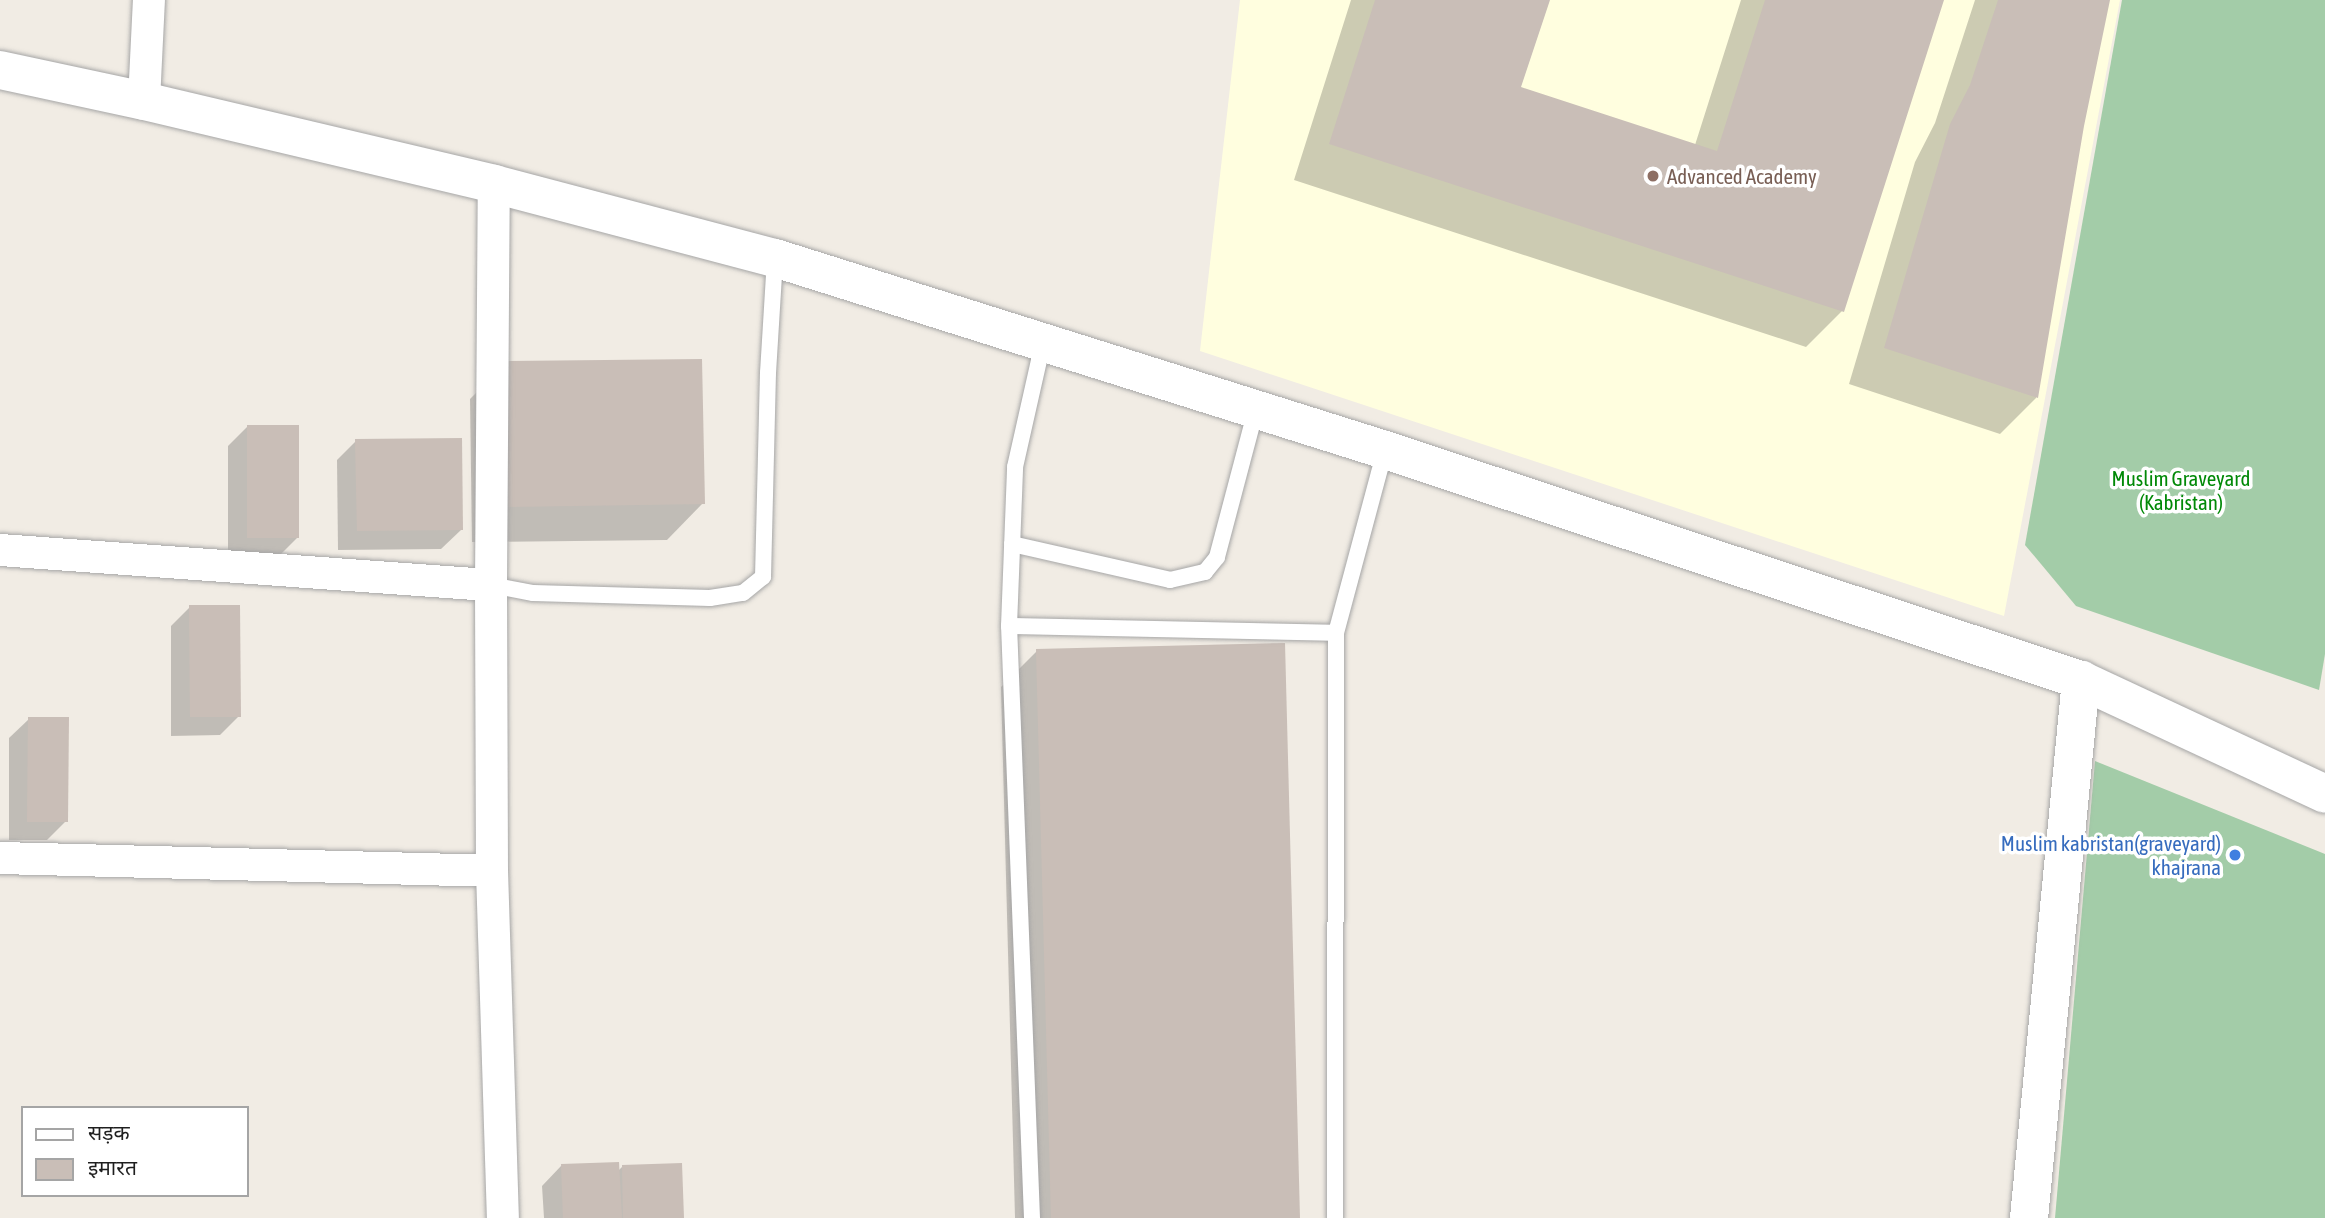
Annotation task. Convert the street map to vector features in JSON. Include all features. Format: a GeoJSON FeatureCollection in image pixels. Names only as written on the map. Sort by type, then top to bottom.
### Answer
{"type":"FeatureCollection","features":[{"type":"Feature","properties":{"kind":"street"},"geometry":{"type":"LineString","coordinates":[[144,100],[149,0]]}},
{"type":"Feature","properties":{"kind":"street"},"geometry":{"type":"LineString","coordinates":[[0,70],[144,100],[494,184],[775,258],[1385,450],[2081,680],[2325,794]]}},
{"type":"Feature","properties":{"kind":"street"},"geometry":{"type":"LineString","coordinates":[[494,184],[492,871],[503,1218]]}},
{"type":"Feature","properties":{"kind":"street"},"geometry":{"type":"LineString","coordinates":[[0,550],[491,585]]}},
{"type":"Feature","properties":{"kind":"street"},"geometry":{"type":"LineString","coordinates":[[2029,1218],[2081,680]]}},
{"type":"Feature","properties":{"kind":"street"},"geometry":{"type":"LineString","coordinates":[[0,858],[492,871]]}},
{"type":"Feature","properties":{"kind":"lane"},"geometry":{"type":"LineString","coordinates":[[491,585],[533,593],[710,598],[743,593],[763,577],[768,373],[775,258]]}},
{"type":"Feature","properties":{"kind":"lane"},"geometry":{"type":"LineString","coordinates":[[1032,1218],[1009,626],[1015,467],[1043,343]]}},
{"type":"Feature","properties":{"kind":"lane"},"geometry":{"type":"LineString","coordinates":[[1012,544],[1170,580],[1205,572],[1217,557],[1256,409]]}},
{"type":"Feature","properties":{"kind":"lane"},"geometry":{"type":"LineString","coordinates":[[1335,1218],[1336,634],[1385,450]]}},
{"type":"Feature","properties":{"kind":"lane"},"geometry":{"type":"LineString","coordinates":[[1009,626],[1336,634]]}},
{"type":"Feature","properties":{"kind":"shaded area","name":"Advanced Academy"},"geometry":{"type":"Polygon","coordinates":[[[1240,0],[2120,0],[2004,616],[1200,351],[1240,0]]]}},
{"type":"Feature","properties":{"kind":"green space","name":"Muslim Graveyard (Kabristan)"},"geometry":{"type":"Polygon","coordinates":[[[2122,0],[2325,0],[2325,654],[2319,690],[2076,606],[2025,545],[2122,0]]]}},
{"type":"Feature","properties":{"kind":"green space"},"geometry":{"type":"Polygon","coordinates":[[[2095,761],[2325,854],[2325,1218],[2055,1218],[2095,761]]]}},
{"type":"Feature","properties":{"kind":"building"},"geometry":{"type":"Polygon","coordinates":[[[1375,0],[1550,0],[1521,87],[1717,151],[1765,0],[1944,0],[1844,312],[1329,144],[1375,0]]]}},
{"type":"Feature","properties":{"kind":"building"},"geometry":{"type":"Polygon","coordinates":[[[1998,0],[2110,0],[2084,126],[2038,398],[1884,348],[1950,124],[1970,85],[1998,0]]]}},
{"type":"Feature","properties":{"kind":"building"},"geometry":{"type":"Polygon","coordinates":[[[702,359],[705,504],[508,507],[505,361],[702,359]]]}},
{"type":"Feature","properties":{"kind":"building"},"geometry":{"type":"Polygon","coordinates":[[[247,425],[299,425],[299,538],[247,538],[247,425]]]}},
{"type":"Feature","properties":{"kind":"building"},"geometry":{"type":"Polygon","coordinates":[[[462,438],[463,530],[357,531],[355,439],[462,438]]]}},
{"type":"Feature","properties":{"kind":"building"},"geometry":{"type":"Polygon","coordinates":[[[189,605],[240,605],[241,717],[190,717],[189,605]]]}},
{"type":"Feature","properties":{"kind":"building"},"geometry":{"type":"Polygon","coordinates":[[[1285,643],[1300,1218],[1051,1218],[1036,649],[1285,643]]]}},
{"type":"Feature","properties":{"kind":"building"},"geometry":{"type":"Polygon","coordinates":[[[28,717],[69,717],[68,822],[27,822],[28,717]]]}},
{"type":"Feature","properties":{"kind":"building"},"geometry":{"type":"Polygon","coordinates":[[[619,1162],[622,1218],[563,1218],[561,1164],[619,1162]]]}},
{"type":"Feature","properties":{"kind":"building"},"geometry":{"type":"Polygon","coordinates":[[[682,1163],[684,1218],[623,1218],[622,1165],[682,1163]]]}},
{"type":"Feature","properties":{"kind":"place","name":"Advanced Academy"},"geometry":{"type":"Point","coordinates":[1653,176]}},
{"type":"Feature","properties":{"kind":"place","name":"Muslim kabristan(graveyard) khajrana"},"geometry":{"type":"Point","coordinates":[2235,855]}}]}
